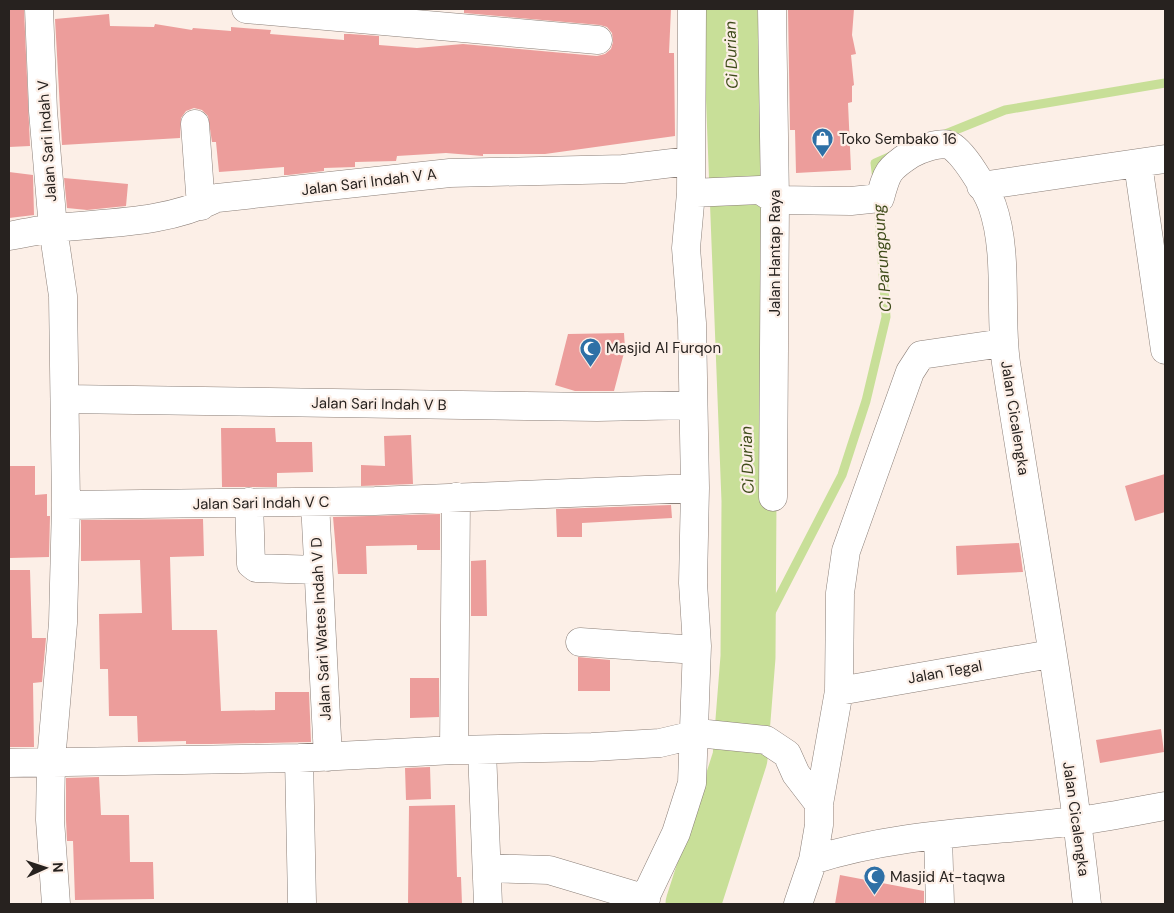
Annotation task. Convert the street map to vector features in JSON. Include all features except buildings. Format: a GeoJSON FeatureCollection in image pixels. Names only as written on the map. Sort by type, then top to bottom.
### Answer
{"type":"FeatureCollection","features":[{"type":"Feature","properties":{"kind":"street","name":"Jalan Sari Indah V"},"geometry":{"type":"LineString","coordinates":[[39,9],[43,111],[53,228],[63,296],[65,399],[66,506],[63,623],[51,761],[50,820],[56,904]]}},
{"type":"Feature","properties":{"kind":"street"},"geometry":{"type":"LineString","coordinates":[[246,9],[286,11],[598,40]]}},
{"type":"Feature","properties":{"kind":"street"},"geometry":{"type":"LineString","coordinates":[[487,868],[549,870],[644,902],[676,834],[692,783],[700,734],[693,583],[695,488],[692,323],[686,248],[698,193],[690,161],[692,9]]}},
{"type":"Feature","properties":{"kind":"street","name":"Jalan Hantap Raya"},"geometry":{"type":"LineString","coordinates":[[772,9],[768,195],[773,497]]}},
{"type":"Feature","properties":{"kind":"street"},"geometry":{"type":"LineString","coordinates":[[195,124],[201,206]]}},
{"type":"Feature","properties":{"kind":"street","name":"Jalan Cicalengka"},"geometry":{"type":"LineString","coordinates":[[698,193],[768,195],[851,201],[880,198],[891,167],[916,151],[938,145],[952,145],[966,161],[992,206],[1000,248],[1003,343],[1078,821],[1087,904]]}},
{"type":"Feature","properties":{"kind":"street"},"geometry":{"type":"LineString","coordinates":[[981,186],[1165,159]]}},
{"type":"Feature","properties":{"kind":"street","name":"Jalan Sari Indah V A"},"geometry":{"type":"LineString","coordinates":[[53,228],[148,220],[201,206],[217,198],[450,173],[622,169],[690,161]]}},
{"type":"Feature","properties":{"kind":"street"},"geometry":{"type":"LineString","coordinates":[[1138,164],[1161,285],[1165,350]]}},
{"type":"Feature","properties":{"kind":"street"},"geometry":{"type":"LineString","coordinates":[[9,236],[53,228]]}},
{"type":"Feature","properties":{"kind":"street"},"geometry":{"type":"LineString","coordinates":[[798,904],[813,860],[819,825],[819,804],[839,691],[840,593],[846,551],[910,372],[921,355],[1003,343]]}},
{"type":"Feature","properties":{"kind":"street","name":"Jalan Sari Indah V B"},"geometry":{"type":"LineString","coordinates":[[65,399],[597,407],[693,405]]}},
{"type":"Feature","properties":{"kind":"street","name":"Jalan Sari Indah V C"},"geometry":{"type":"LineString","coordinates":[[66,506],[315,502],[695,488]]}},
{"type":"Feature","properties":{"kind":"street"},"geometry":{"type":"LineString","coordinates":[[454,750],[456,497]]}},
{"type":"Feature","properties":{"kind":"street"},"geometry":{"type":"LineString","coordinates":[[249,502],[251,564],[256,568],[318,570]]}},
{"type":"Feature","properties":{"kind":"street","name":"Jalan Sari Wates Indah V D"},"geometry":{"type":"LineString","coordinates":[[315,502],[328,757]]}},
{"type":"Feature","properties":{"kind":"street"},"geometry":{"type":"LineString","coordinates":[[580,642],[682,648],[696,646]]}},
{"type":"Feature","properties":{"kind":"street","name":"Jalan Tegal"},"geometry":{"type":"LineString","coordinates":[[839,691],[1051,654]]}},
{"type":"Feature","properties":{"kind":"street"},"geometry":{"type":"LineString","coordinates":[[9,762],[328,757],[454,750],[660,743],[700,734],[777,747],[819,804]]}},
{"type":"Feature","properties":{"kind":"street"},"geometry":{"type":"LineString","coordinates":[[482,750],[488,904]]}},
{"type":"Feature","properties":{"kind":"street"},"geometry":{"type":"LineString","coordinates":[[299,758],[302,902]]}},
{"type":"Feature","properties":{"kind":"street"},"geometry":{"type":"LineString","coordinates":[[813,860],[852,848],[938,836],[1078,821],[1165,806]]}},
{"type":"Feature","properties":{"kind":"street"},"geometry":{"type":"LineString","coordinates":[[938,836],[940,904]]}},
{"type":"Feature","properties":{"kind":"waterway","name":"Ci Durian"},"geometry":{"type":"LineString","coordinates":[[693,904],[740,758],[748,657],[749,501],[730,9]]}},
{"type":"Feature","properties":{"kind":"waterway","name":"Ci Parungpung"},"geometry":{"type":"LineString","coordinates":[[943,135],[1005,110],[1165,83]]}},
{"type":"Feature","properties":{"kind":"waterway","name":"Ci Parungpung"},"geometry":{"type":"LineString","coordinates":[[877,180],[875,163],[891,156]]}},
{"type":"Feature","properties":{"kind":"waterway","name":"Ci Parungpung"},"geometry":{"type":"LineString","coordinates":[[748,657],[842,475],[866,401],[886,317],[878,200]]}},
{"type":"Feature","properties":{"kind":"place","name":"Toko Sembako 16"},"geometry":{"type":"Point","coordinates":[823,158]}},
{"type":"Feature","properties":{"kind":"place","name":"Masjid Al Furqon"},"geometry":{"type":"Point","coordinates":[590,367]}},
{"type":"Feature","properties":{"kind":"place","name":"Masjid At-taqwa"},"geometry":{"type":"Point","coordinates":[874,896]}}]}
